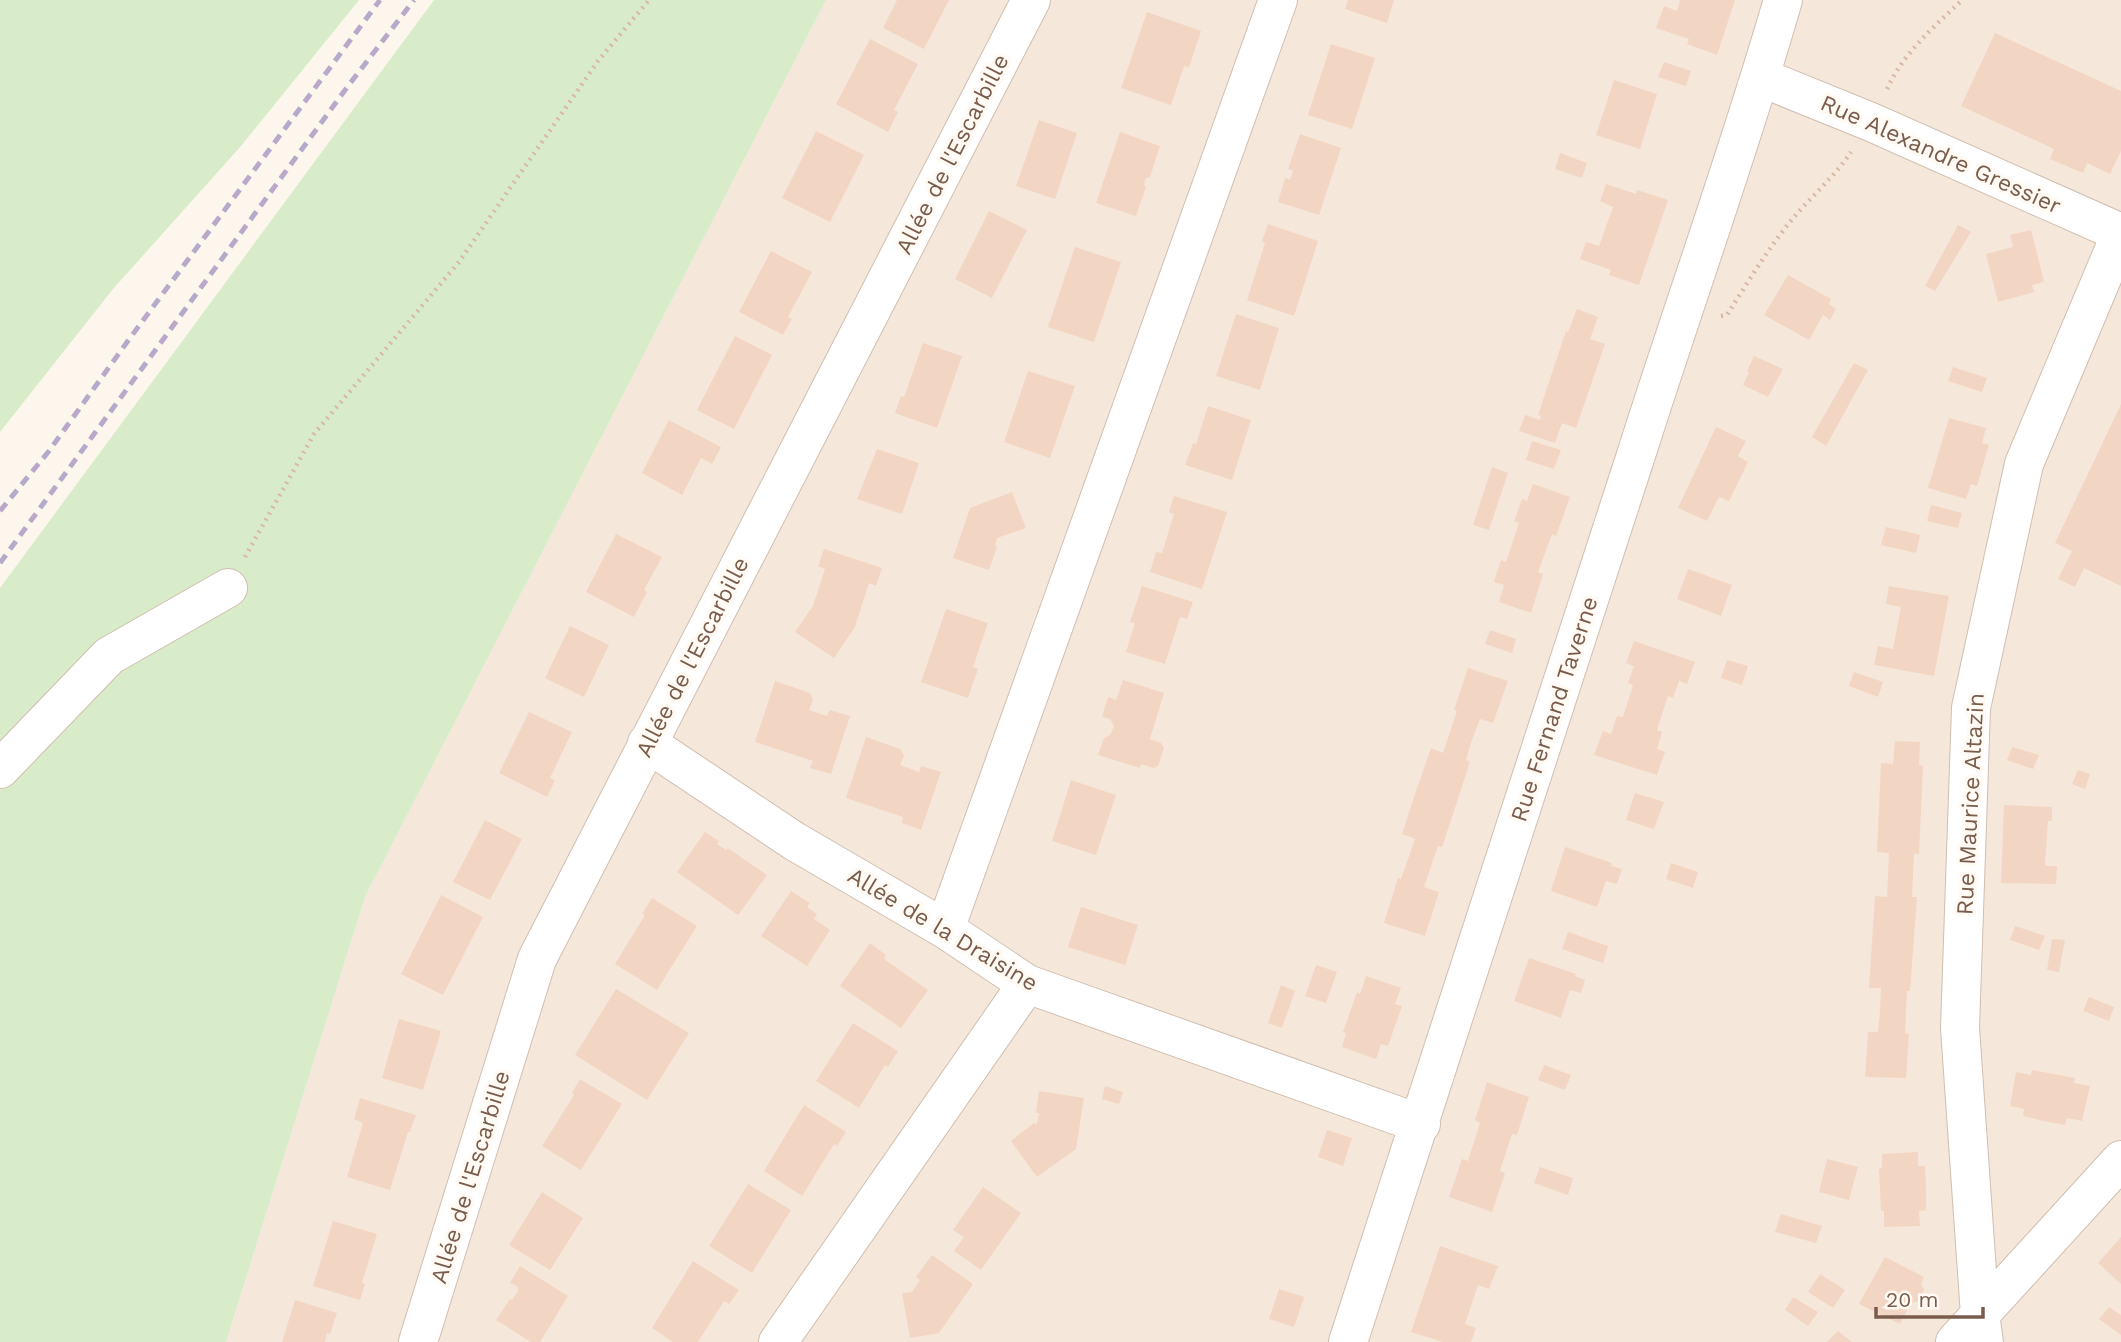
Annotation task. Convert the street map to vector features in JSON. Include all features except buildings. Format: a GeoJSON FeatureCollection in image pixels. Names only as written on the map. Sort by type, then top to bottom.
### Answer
{"type":"FeatureCollection","features":[{"type":"Feature","properties":{"kind":"street","name":"Allée de l'Escarbille"},"geometry":{"type":"LineString","coordinates":[[418,1342],[537,959],[1031,0]]}},
{"type":"Feature","properties":{"kind":"street"},"geometry":{"type":"LineString","coordinates":[[945,929],[1278,0]]}},
{"type":"Feature","properties":{"kind":"street","name":"Rue Fernand Taverne"},"geometry":{"type":"LineString","coordinates":[[1348,1342],[1783,0]]}},
{"type":"Feature","properties":{"kind":"street","name":"Rue Alexandre Gressier"},"geometry":{"type":"LineString","coordinates":[[1760,77],[1871,122],[2121,233]]}},
{"type":"Feature","properties":{"kind":"street","name":"Rue Maurice Altazin"},"geometry":{"type":"LineString","coordinates":[[1973,1333],[1960,1028],[1971,708],[2024,464],[2121,233]]}},
{"type":"Feature","properties":{"kind":"street"},"geometry":{"type":"LineString","coordinates":[[0,769],[109,656],[228,588]]}},
{"type":"Feature","properties":{"kind":"street","name":"Allée de la Draisine"},"geometry":{"type":"LineString","coordinates":[[647,743],[794,841],[945,929],[1027,984],[1420,1124]]}},
{"type":"Feature","properties":{"kind":"street"},"geometry":{"type":"LineString","coordinates":[[779,1342],[1027,984]]}},
{"type":"Feature","properties":{"kind":"street"},"geometry":{"type":"LineString","coordinates":[[1973,1333],[2121,1160]]}},
{"type":"Feature","properties":{"kind":"path"},"geometry":{"type":"LineString","coordinates":[[228,588],[314,434],[459,262],[598,61],[649,0]]}},
{"type":"Feature","properties":{"kind":"path"},"geometry":{"type":"LineString","coordinates":[[1679,320],[1727,315],[1793,218],[1843,164],[1871,122],[1895,71],[1916,43],[1962,0]]}},
{"type":"Feature","properties":{"kind":"shaded area"},"geometry":{"type":"Polygon","coordinates":[[[826,0],[2121,0],[2121,1342],[226,1342],[365,897],[826,0]]]}},
{"type":"Feature","properties":{"kind":"green space"},"geometry":{"type":"Polygon","coordinates":[[[0,0],[359,0],[241,146],[113,289],[0,432],[0,0]]]}},
{"type":"Feature","properties":{"kind":"green space"},"geometry":{"type":"Polygon","coordinates":[[[434,0],[826,0],[365,897],[226,1342],[0,1342],[0,588],[434,0]]]}},
{"type":"Feature","properties":{"kind":"railway"},"geometry":{"type":"LineString","coordinates":[[0,511],[49,451],[380,0]]}},
{"type":"Feature","properties":{"kind":"railway"},"geometry":{"type":"LineString","coordinates":[[0,563],[348,86],[414,0]]}}]}
